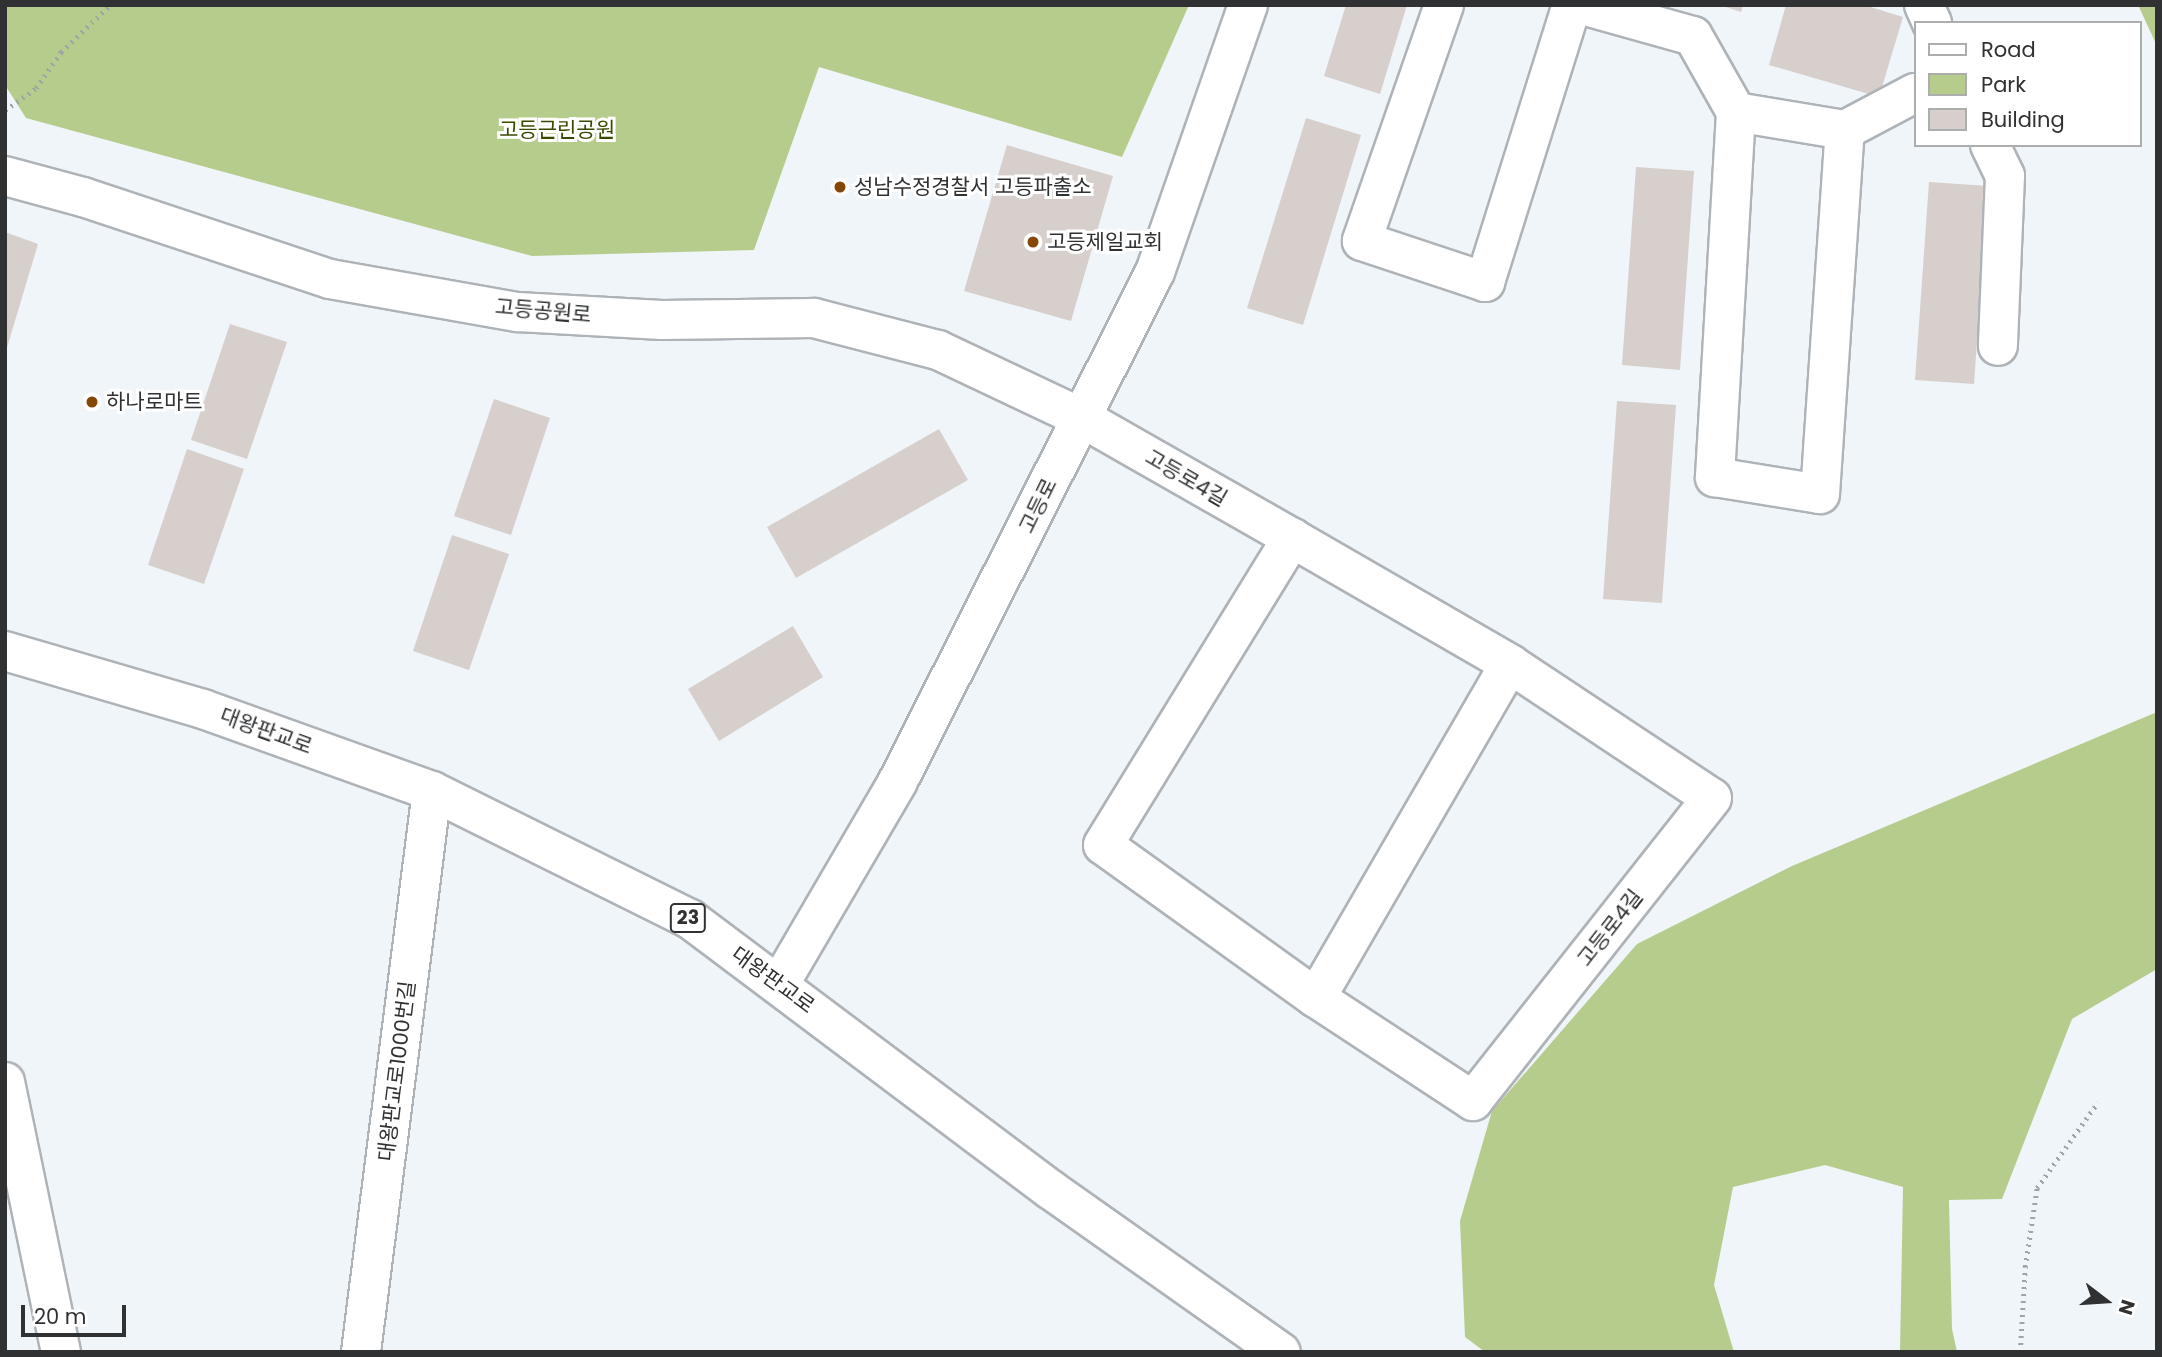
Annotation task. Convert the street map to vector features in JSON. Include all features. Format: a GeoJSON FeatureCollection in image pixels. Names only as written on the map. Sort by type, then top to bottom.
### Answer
{"type":"FeatureCollection","features":[{"type":"Feature","properties":{"kind":"street","name":"고등로"},"geometry":{"type":"LineString","coordinates":[[779,985],[898,781],[1155,272],[1248,5]]}},
{"type":"Feature","properties":{"kind":"street"},"geometry":{"type":"LineString","coordinates":[[1444,5],[1362,241],[1485,282],[1572,5]]}},
{"type":"Feature","properties":{"kind":"street"},"geometry":{"type":"LineString","coordinates":[[1582,5],[1693,36],[1736,112],[1715,477],[1820,494],[1845,130]]}},
{"type":"Feature","properties":{"kind":"street"},"geometry":{"type":"LineString","coordinates":[[1924,5],[1931,21]]}},
{"type":"Feature","properties":{"kind":"street"},"geometry":{"type":"LineString","coordinates":[[1736,112],[1845,130],[1913,94]]}},
{"type":"Feature","properties":{"kind":"street"},"geometry":{"type":"LineString","coordinates":[[1991,147],[2006,176],[1998,346]]}},
{"type":"Feature","properties":{"kind":"street","name":"고등공원로"},"geometry":{"type":"LineString","coordinates":[[5,176],[83,197],[330,279],[518,312],[662,320],[814,318],[938,350],[1080,417]]}},
{"type":"Feature","properties":{"kind":"street","name":"고등로4길"},"geometry":{"type":"LineString","coordinates":[[1080,417],[1292,538],[1510,664],[1713,798],[1473,1101],[1316,998],[1103,845],[1292,538]]}},
{"type":"Feature","properties":{"kind":"street","name":"대왕판교로"},"geometry":{"type":"LineString","coordinates":[[5,651],[202,709],[432,791],[690,919],[1051,1190],[1281,1352]]}},
{"type":"Feature","properties":{"kind":"street"},"geometry":{"type":"LineString","coordinates":[[1316,998],[1510,664]]}},
{"type":"Feature","properties":{"kind":"street","name":"대왕판교로1000번길"},"geometry":{"type":"LineString","coordinates":[[361,1352],[432,791]]}},
{"type":"Feature","properties":{"kind":"street"},"geometry":{"type":"LineString","coordinates":[[5,1082],[61,1352]]}},
{"type":"Feature","properties":{"kind":"path"},"geometry":{"type":"LineString","coordinates":[[5,110],[36,88],[61,52],[110,5]]}},
{"type":"Feature","properties":{"kind":"path"},"geometry":{"type":"LineString","coordinates":[[2020,1352],[2025,1267],[2037,1188],[2098,1102]]}},
{"type":"Feature","properties":{"kind":"green space","name":"고등근린공원"},"geometry":{"type":"Polygon","coordinates":[[[5,5],[1189,5],[1122,157],[819,67],[754,250],[532,256],[26,118],[5,85],[5,5]]]}},
{"type":"Feature","properties":{"kind":"green space"},"geometry":{"type":"Polygon","coordinates":[[[2139,7],[2157,7],[2157,46],[2139,7]]]}},
{"type":"Feature","properties":{"kind":"green space"},"geometry":{"type":"Polygon","coordinates":[[[2157,712],[2157,969],[2072,1019],[2002,1199],[1949,1200],[1952,1329],[1957,1352],[1900,1352],[1903,1187],[1825,1165],[1733,1187],[1714,1285],[1734,1352],[1485,1352],[1465,1337],[1460,1221],[1492,1111],[1637,944],[1792,866],[2157,712]]]}},
{"type":"Feature","properties":{"kind":"building"},"geometry":{"type":"Polygon","coordinates":[[[1346,5],[1407,5],[1380,94],[1324,76],[1346,5]]]}},
{"type":"Feature","properties":{"kind":"building"},"geometry":{"type":"Polygon","coordinates":[[[1720,5],[1743,5],[1741,12],[1720,5]]]}},
{"type":"Feature","properties":{"kind":"building"},"geometry":{"type":"Polygon","coordinates":[[[1786,5],[1864,5],[1903,17],[1879,97],[1769,65],[1786,5]]]}},
{"type":"Feature","properties":{"kind":"building"},"geometry":{"type":"Polygon","coordinates":[[[1306,118],[1361,135],[1303,325],[1247,308],[1306,118]]]}},
{"type":"Feature","properties":{"kind":"building"},"geometry":{"type":"Polygon","coordinates":[[[1007,145],[1113,176],[1071,321],[964,291],[1007,145]]]}},
{"type":"Feature","properties":{"kind":"building"},"geometry":{"type":"Polygon","coordinates":[[[1636,167],[1694,171],[1680,370],[1622,365],[1636,167]]]}},
{"type":"Feature","properties":{"kind":"building"},"geometry":{"type":"Polygon","coordinates":[[[1929,182],[1988,186],[1974,384],[1915,380],[1929,182]]]}},
{"type":"Feature","properties":{"kind":"building"},"geometry":{"type":"Polygon","coordinates":[[[5,232],[38,244],[6,351],[5,351],[5,232]]]}},
{"type":"Feature","properties":{"kind":"building"},"geometry":{"type":"Polygon","coordinates":[[[230,324],[287,342],[247,459],[191,440],[230,324]]]}},
{"type":"Feature","properties":{"kind":"building"},"geometry":{"type":"Polygon","coordinates":[[[494,399],[550,418],[511,535],[454,516],[494,399]]]}},
{"type":"Feature","properties":{"kind":"building"},"geometry":{"type":"Polygon","coordinates":[[[1617,401],[1676,405],[1662,603],[1603,599],[1617,401]]]}},
{"type":"Feature","properties":{"kind":"building"},"geometry":{"type":"Polygon","coordinates":[[[939,429],[968,480],[796,578],[767,527],[939,429]]]}},
{"type":"Feature","properties":{"kind":"building"},"geometry":{"type":"Polygon","coordinates":[[[187,449],[244,469],[204,584],[148,565],[187,449]]]}},
{"type":"Feature","properties":{"kind":"building"},"geometry":{"type":"Polygon","coordinates":[[[452,535],[509,554],[469,670],[413,651],[452,535]]]}},
{"type":"Feature","properties":{"kind":"building"},"geometry":{"type":"Polygon","coordinates":[[[793,626],[823,677],[719,741],[688,689],[793,626]]]}},
{"type":"Feature","properties":{"kind":"place","name":"성남수정경찰서 고등파출소"},"geometry":{"type":"Point","coordinates":[840,187]}},
{"type":"Feature","properties":{"kind":"place","name":"고등제일교회"},"geometry":{"type":"Point","coordinates":[1033,242]}},
{"type":"Feature","properties":{"kind":"place","name":"하나로마트"},"geometry":{"type":"Point","coordinates":[92,402]}}]}
